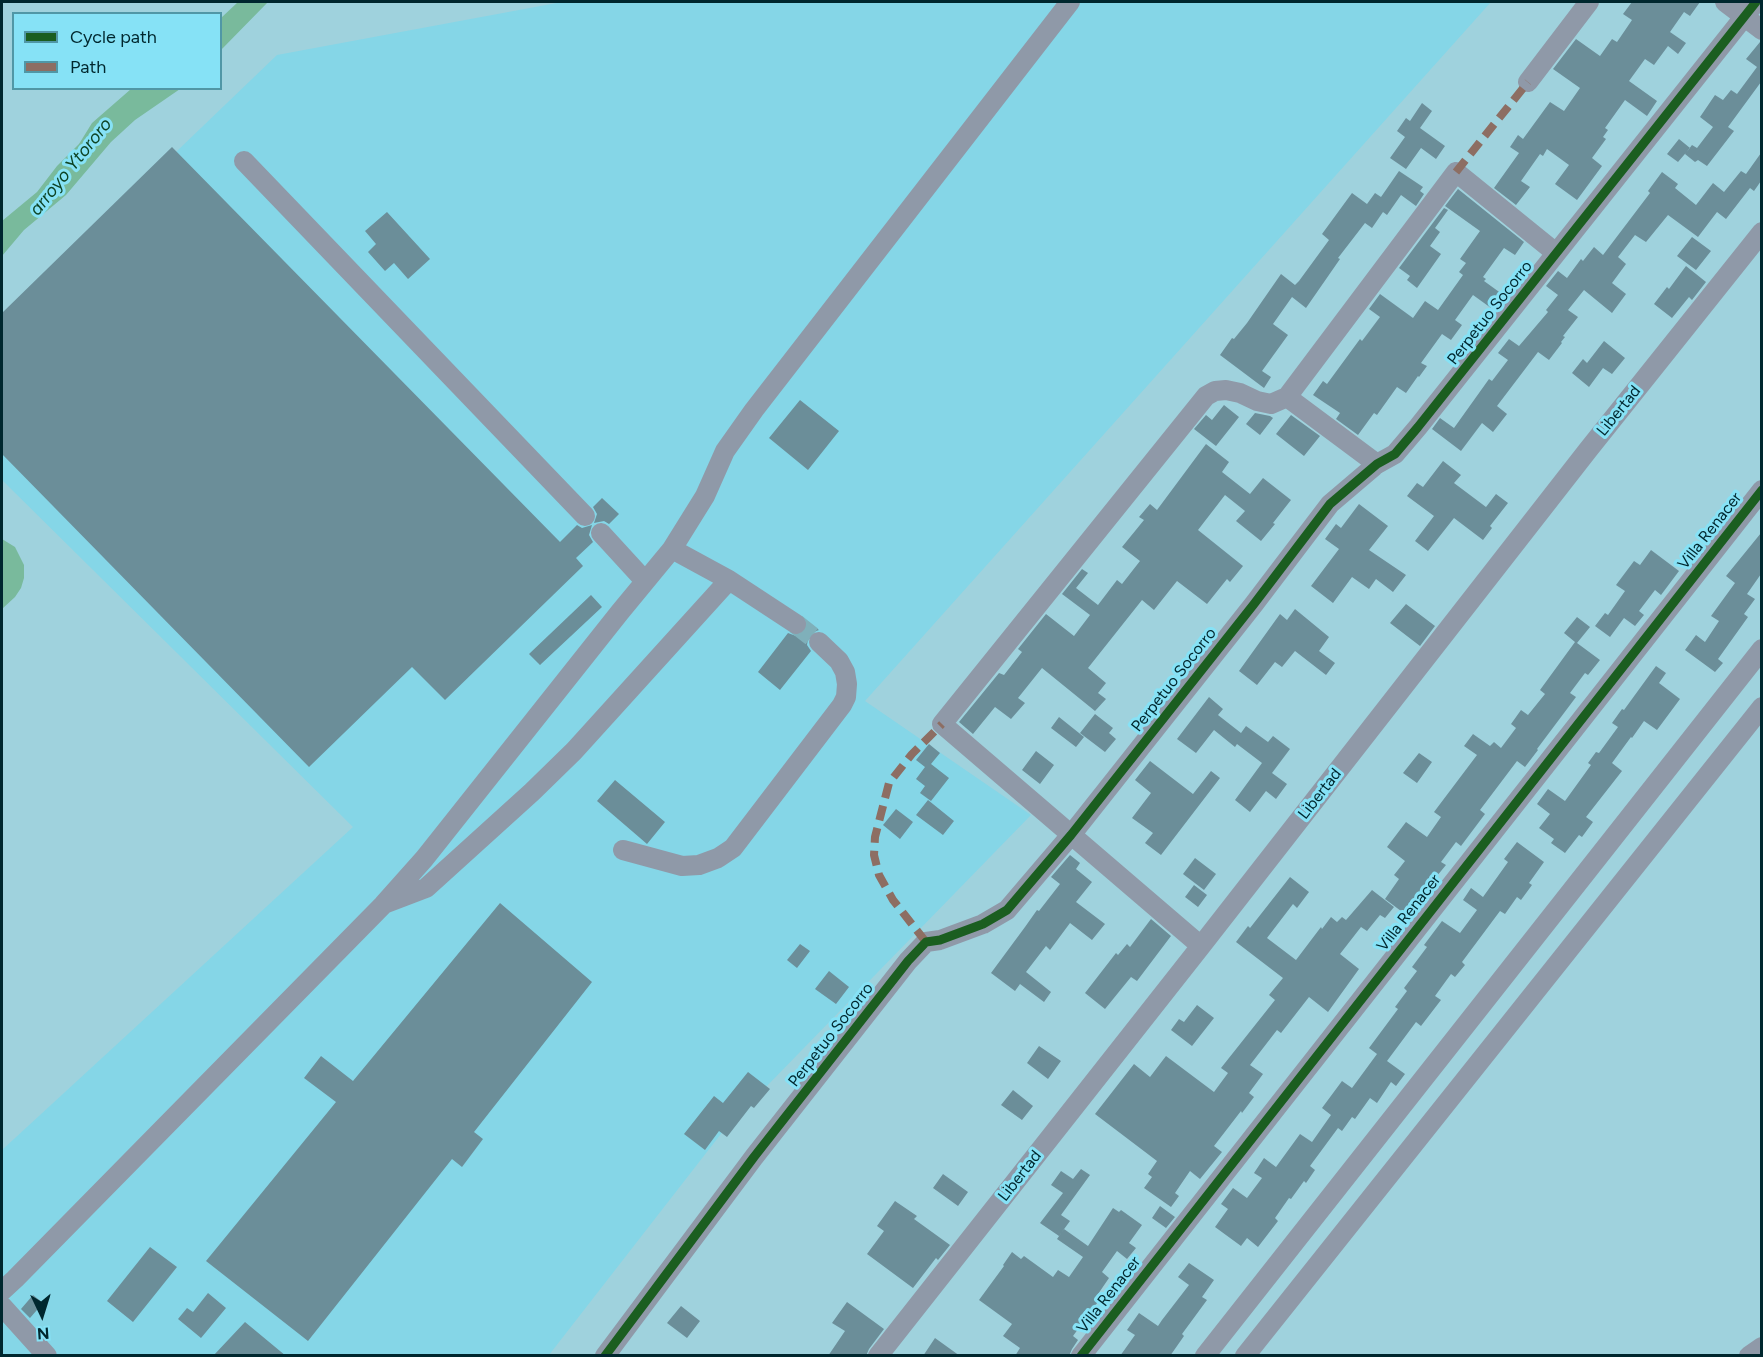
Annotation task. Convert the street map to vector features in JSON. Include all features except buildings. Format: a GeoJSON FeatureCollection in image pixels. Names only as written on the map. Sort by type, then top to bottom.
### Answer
{"type":"FeatureCollection","features":[{"type":"Feature","properties":{"kind":"street"},"geometry":{"type":"LineString","coordinates":[[2,1291],[383,905],[424,859],[672,549],[705,495],[725,451],[754,410],[1070,2]]}},
{"type":"Feature","properties":{"kind":"street"},"geometry":{"type":"LineString","coordinates":[[1528,81],[1589,2]]}},
{"type":"Feature","properties":{"kind":"street"},"geometry":{"type":"LineString","coordinates":[[1725,2],[1751,9],[1761,30]]}},
{"type":"Feature","properties":{"kind":"street","name":"Perpetuo Socorro"},"geometry":{"type":"LineString","coordinates":[[605,1356],[754,1157],[908,961],[926,942],[940,940],[983,924],[1007,910],[1071,835],[1330,504],[1377,464],[1395,454],[1418,427],[1751,9]]}},
{"type":"Feature","properties":{"kind":"street"},"geometry":{"type":"LineString","coordinates":[[244,161],[585,516]]}},
{"type":"Feature","properties":{"kind":"street"},"geometry":{"type":"LineString","coordinates":[[1201,946],[942,724],[1206,396],[1215,391],[1226,390],[1271,404],[1287,397],[1456,172],[1556,253]]}},
{"type":"Feature","properties":{"kind":"street","name":"Libertad"},"geometry":{"type":"LineString","coordinates":[[878,1356],[1761,232]]}},
{"type":"Feature","properties":{"kind":"street"},"geometry":{"type":"LineString","coordinates":[[1287,397],[1377,464]]}},
{"type":"Feature","properties":{"kind":"street","name":"Villa Renacer"},"geometry":{"type":"LineString","coordinates":[[1081,1356],[1761,490]]}},
{"type":"Feature","properties":{"kind":"street"},"geometry":{"type":"LineString","coordinates":[[601,533],[645,581]]}},
{"type":"Feature","properties":{"kind":"street"},"geometry":{"type":"LineString","coordinates":[[672,549],[729,580],[796,624]]}},
{"type":"Feature","properties":{"kind":"street"},"geometry":{"type":"LineString","coordinates":[[383,905],[426,888],[532,792],[574,751],[729,580]]}},
{"type":"Feature","properties":{"kind":"street"},"geometry":{"type":"LineString","coordinates":[[623,850],[682,866],[699,865],[718,858],[733,848],[846,697],[845,672],[839,661],[819,642]]}},
{"type":"Feature","properties":{"kind":"street"},"geometry":{"type":"LineString","coordinates":[[1205,1356],[1761,649]]}},
{"type":"Feature","properties":{"kind":"street"},"geometry":{"type":"LineString","coordinates":[[1245,1356],[1761,707]]}},
{"type":"Feature","properties":{"kind":"street"},"geometry":{"type":"LineString","coordinates":[[2,1306],[47,1356]]}},
{"type":"Feature","properties":{"kind":"street"},"geometry":{"type":"LineString","coordinates":[[1749,1356],[1761,1347]]}},
{"type":"Feature","properties":{"kind":"shaded area"},"geometry":{"type":"Polygon","coordinates":[[[562,2],[1491,2],[865,701],[1031,815],[724,1130],[549,1355],[2,1356],[2,1150],[353,827],[2,480],[2,319],[277,55],[562,2]]]}},
{"type":"Feature","properties":{"kind":"water"},"geometry":{"type":"Polygon","coordinates":[[[238,2],[268,2],[222,49],[222,17],[238,2]]]}},
{"type":"Feature","properties":{"kind":"water","name":"arroyo Ytororo"},"geometry":{"type":"Polygon","coordinates":[[[130,90],[179,90],[135,120],[111,142],[66,195],[24,230],[2,256],[2,221],[37,192],[57,166],[79,144],[92,123],[130,90]]]}},
{"type":"Feature","properties":{"kind":"water"},"geometry":{"type":"Polygon","coordinates":[[[2,539],[15,547],[24,565],[24,578],[15,597],[2,609],[2,539]]]}},
{"type":"Feature","properties":{"kind":"tunnel"},"geometry":{"type":"LineString","coordinates":[[796,624],[819,642]]}},
{"type":"Feature","properties":{"kind":"marked path"},"geometry":{"type":"LineString","coordinates":[[1456,172],[1528,82]]}},
{"type":"Feature","properties":{"kind":"marked path"},"geometry":{"type":"LineString","coordinates":[[926,942],[893,900],[879,875],[874,855],[875,837],[889,783],[912,754],[942,724]]}},
{"type":"Feature","properties":{"kind":"cycle path"},"geometry":{"type":"LineString","coordinates":[[605,1356],[754,1157],[908,961],[926,942],[940,940],[983,924],[1007,910],[1071,835],[1330,504],[1377,464],[1395,454],[1418,427],[1756,2]]}},
{"type":"Feature","properties":{"kind":"cycle path"},"geometry":{"type":"LineString","coordinates":[[1081,1356],[1762,490]]}}]}
